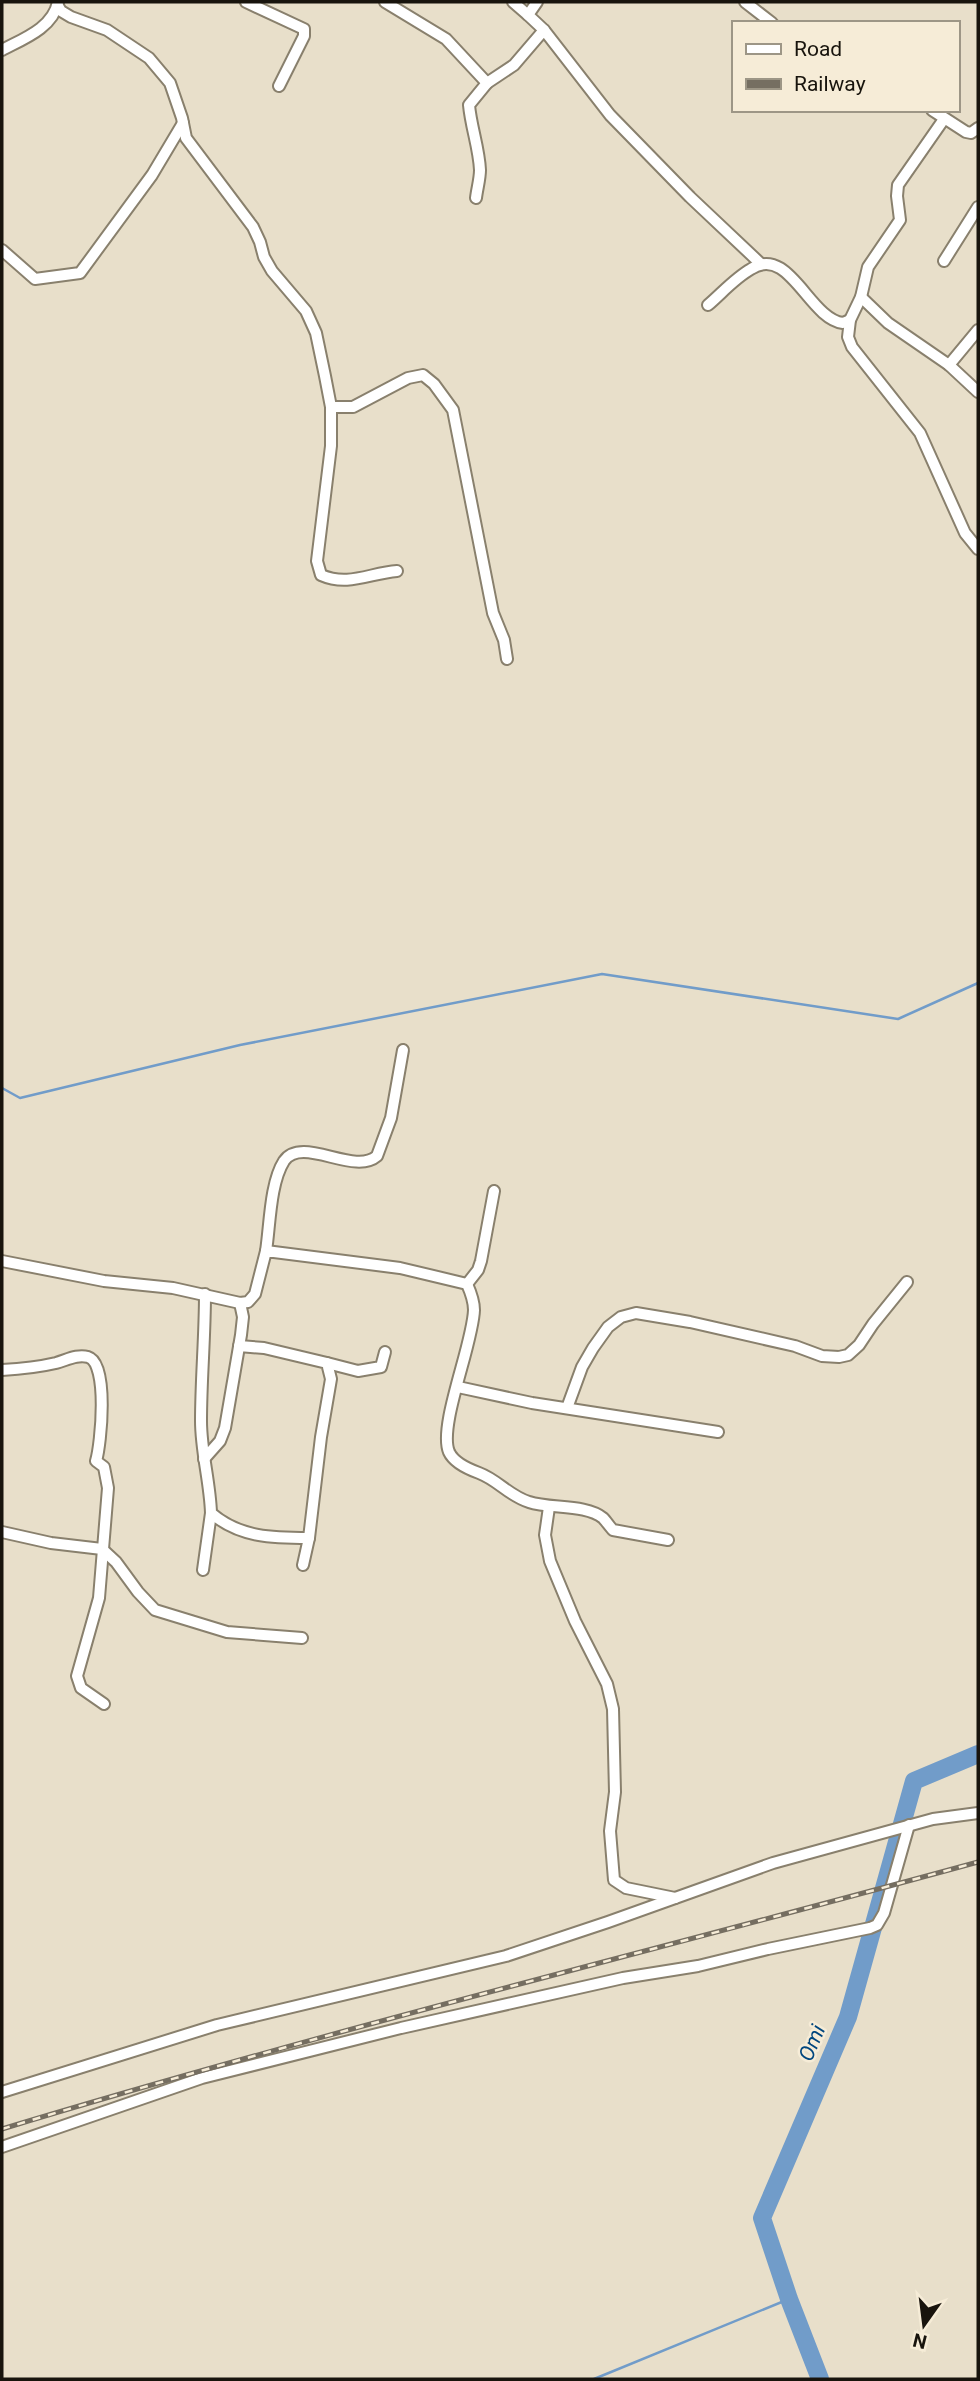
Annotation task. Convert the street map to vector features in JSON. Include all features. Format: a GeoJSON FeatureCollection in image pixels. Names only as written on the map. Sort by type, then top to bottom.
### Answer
{"type":"FeatureCollection","features":[{"type":"Feature","properties":{"kind":"street"},"geometry":{"type":"LineString","coordinates":[[246,2],[304,29],[304,36],[279,86]]}},
{"type":"Feature","properties":{"kind":"street"},"geometry":{"type":"LineString","coordinates":[[385,2],[446,39],[487,83]]}},
{"type":"Feature","properties":{"kind":"street"},"geometry":{"type":"LineString","coordinates":[[513,2],[544,30],[610,116],[761,264]]}},
{"type":"Feature","properties":{"kind":"street"},"geometry":{"type":"LineString","coordinates":[[528,15],[537,2]]}},
{"type":"Feature","properties":{"kind":"street"},"geometry":{"type":"LineString","coordinates":[[745,2],[769,21]]}},
{"type":"Feature","properties":{"kind":"street"},"geometry":{"type":"LineString","coordinates":[[2,50],[47,23],[58,4]]}},
{"type":"Feature","properties":{"kind":"street"},"geometry":{"type":"LineString","coordinates":[[58,4],[61,11],[71,17],[107,30],[149,58],[170,83],[186,138],[253,227],[272,271],[306,311],[316,333],[331,407],[328,476],[317,561],[321,575],[351,582],[397,571]]}},
{"type":"Feature","properties":{"kind":"street"},"geometry":{"type":"LineString","coordinates":[[476,198],[480,173],[469,105],[487,83],[514,65],[544,30]]}},
{"type":"Feature","properties":{"kind":"street"},"geometry":{"type":"LineString","coordinates":[[935,112],[966,132],[978,130]]}},
{"type":"Feature","properties":{"kind":"street"},"geometry":{"type":"LineString","coordinates":[[944,119],[898,185],[900,220],[868,267],[861,298],[848,328],[852,347],[920,433],[965,533],[978,549]]}},
{"type":"Feature","properties":{"kind":"street"},"geometry":{"type":"LineString","coordinates":[[2,250],[35,279],[80,273],[152,175],[183,123]]}},
{"type":"Feature","properties":{"kind":"street"},"geometry":{"type":"LineString","coordinates":[[944,261],[978,207]]}},
{"type":"Feature","properties":{"kind":"street"},"geometry":{"type":"LineString","coordinates":[[708,305],[751,268],[772,264],[786,272],[830,319],[843,323],[850,320]]}},
{"type":"Feature","properties":{"kind":"street"},"geometry":{"type":"LineString","coordinates":[[861,298],[888,323],[949,365],[978,392]]}},
{"type":"Feature","properties":{"kind":"street"},"geometry":{"type":"LineString","coordinates":[[949,365],[978,330]]}},
{"type":"Feature","properties":{"kind":"street"},"geometry":{"type":"LineString","coordinates":[[331,407],[353,407],[408,378],[423,375],[434,384],[453,410],[493,613],[504,640],[507,659]]}},
{"type":"Feature","properties":{"kind":"street"},"geometry":{"type":"LineString","coordinates":[[2,1261],[104,1281],[173,1288],[240,1304],[248,1302],[255,1294],[266,1251],[275,1185],[285,1160],[297,1152],[365,1163],[377,1156],[391,1118],[403,1049]]}},
{"type":"Feature","properties":{"kind":"street"},"geometry":{"type":"LineString","coordinates":[[467,1284],[478,1270],[481,1261],[494,1191]]}},
{"type":"Feature","properties":{"kind":"street"},"geometry":{"type":"LineString","coordinates":[[266,1251],[400,1268],[467,1284]]}},
{"type":"Feature","properties":{"kind":"street"},"geometry":{"type":"LineString","coordinates":[[567,1408],[582,1367],[593,1348],[608,1327],[621,1317],[636,1312],[795,1346],[822,1356],[839,1357],[848,1355],[859,1345],[907,1282]]}},
{"type":"Feature","properties":{"kind":"street"},"geometry":{"type":"LineString","coordinates":[[467,1284],[474,1309],[450,1414],[447,1441],[449,1453],[469,1469],[492,1479],[513,1497],[549,1507],[589,1512],[602,1517],[612,1530],[668,1540]]}},
{"type":"Feature","properties":{"kind":"street"},"geometry":{"type":"LineString","coordinates":[[203,1570],[211,1513],[201,1422],[205,1294]]}},
{"type":"Feature","properties":{"kind":"street"},"geometry":{"type":"LineString","coordinates":[[204,1459],[220,1441],[225,1428],[243,1317],[240,1304]]}},
{"type":"Feature","properties":{"kind":"street"},"geometry":{"type":"LineString","coordinates":[[239,1346],[264,1348],[358,1371],[380,1367],[385,1352]]}},
{"type":"Feature","properties":{"kind":"street"},"geometry":{"type":"LineString","coordinates":[[2,1370],[35,1367],[76,1357],[91,1357],[96,1362],[102,1400],[100,1449],[96,1461],[104,1467],[108,1488],[99,1598],[77,1682],[81,1688],[104,1704]]}},
{"type":"Feature","properties":{"kind":"street"},"geometry":{"type":"LineString","coordinates":[[303,1565],[331,1378],[327,1363]]}},
{"type":"Feature","properties":{"kind":"street"},"geometry":{"type":"LineString","coordinates":[[458,1387],[666,1426],[718,1432]]}},
{"type":"Feature","properties":{"kind":"street"},"geometry":{"type":"LineString","coordinates":[[549,1507],[545,1535],[550,1561],[607,1684],[613,1709],[615,1792],[610,1831],[614,1880],[626,1888],[676,1898]]}},
{"type":"Feature","properties":{"kind":"street"},"geometry":{"type":"LineString","coordinates":[[211,1513],[242,1532],[279,1538],[309,1538]]}},
{"type":"Feature","properties":{"kind":"street"},"geometry":{"type":"LineString","coordinates":[[2,1532],[51,1543],[102,1549],[155,1610],[227,1632],[302,1638]]}},
{"type":"Feature","properties":{"kind":"street"},"geometry":{"type":"LineString","coordinates":[[2,2092],[217,2025],[506,1956],[773,1863],[933,1819],[978,1813]]}},
{"type":"Feature","properties":{"kind":"street"},"geometry":{"type":"LineString","coordinates":[[2,2147],[202,2078],[401,2028],[623,1978],[698,1966],[870,1928],[877,1924],[884,1913],[909,1825]]}},
{"type":"Feature","properties":{"kind":"waterway"},"geometry":{"type":"LineString","coordinates":[[2,1088],[20,1098],[240,1045],[602,974],[898,1019],[978,983]]}},
{"type":"Feature","properties":{"kind":"waterway","name":"Omi"},"geometry":{"type":"LineString","coordinates":[[820,2379],[762,2218],[848,2017],[914,1781],[978,1754]]}},
{"type":"Feature","properties":{"kind":"waterway"},"geometry":{"type":"LineString","coordinates":[[594,2379],[789,2299]]}},
{"type":"Feature","properties":{"kind":"railway"},"geometry":{"type":"LineString","coordinates":[[2,2129],[245,2058],[978,1862]]}}]}
